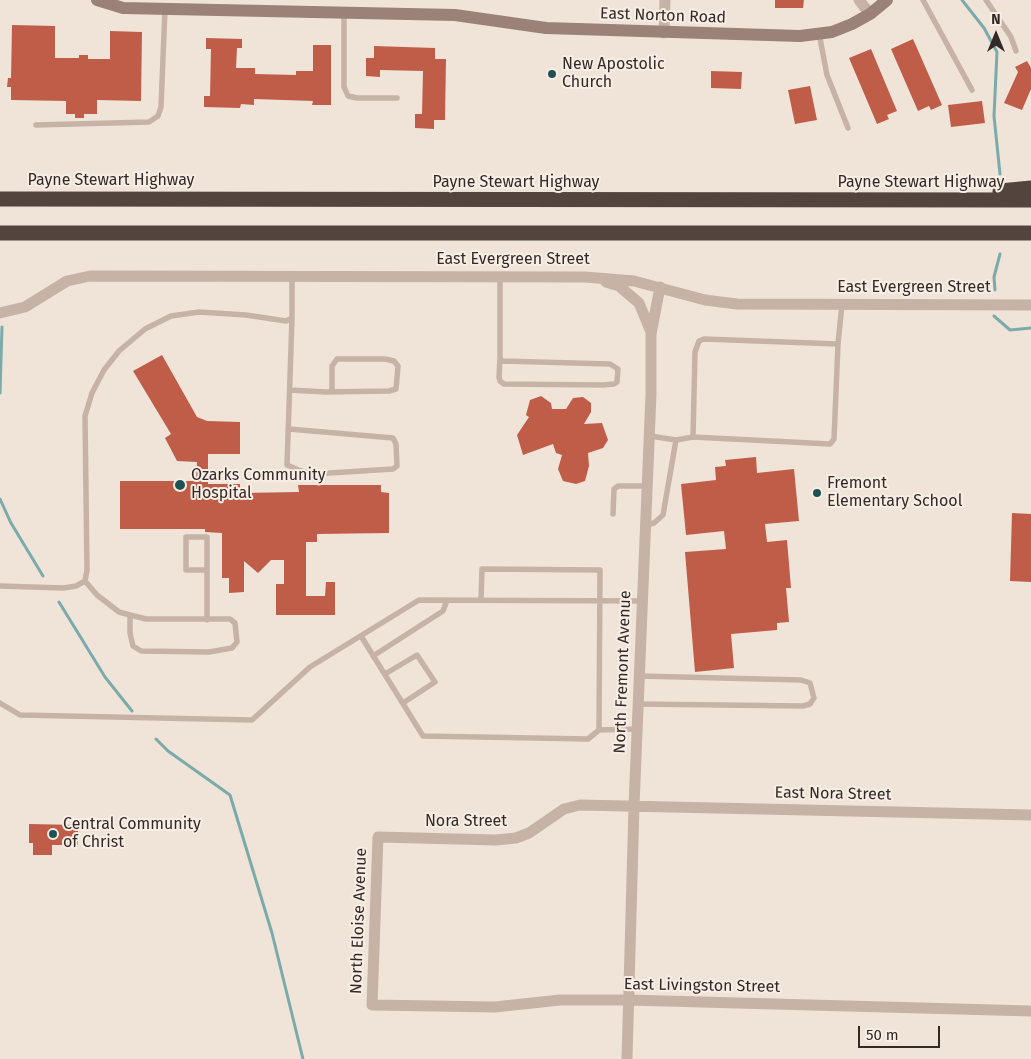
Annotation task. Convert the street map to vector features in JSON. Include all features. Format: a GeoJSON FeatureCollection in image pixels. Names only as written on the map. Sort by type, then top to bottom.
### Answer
{"type":"FeatureCollection","features":[{"type":"Feature","properties":{"kind":"highway"},"geometry":{"type":"LineString","coordinates":[[864,200],[1031,188]]}},
{"type":"Feature","properties":{"kind":"highway","name":"Payne Stewart Highway"},"geometry":{"type":"LineString","coordinates":[[5,199],[1031,200]]}},
{"type":"Feature","properties":{"kind":"highway"},"geometry":{"type":"LineString","coordinates":[[4,232],[1031,233]]}},
{"type":"Feature","properties":{"kind":"main road","name":"East Norton Road"},"geometry":{"type":"LineString","coordinates":[[97,0],[123,8],[165,9],[182,5],[455,15],[546,28],[815,34],[837,30],[870,14],[887,0]]}},
{"type":"Feature","properties":{"kind":"street"},"geometry":{"type":"LineString","coordinates":[[664,32],[665,0]]}},
{"type":"Feature","properties":{"kind":"street"},"geometry":{"type":"LineString","coordinates":[[859,0],[870,14]]}},
{"type":"Feature","properties":{"kind":"street","name":"East Evergreen Street"},"geometry":{"type":"LineString","coordinates":[[0,313],[25,307],[59,284],[82,277],[585,277],[618,278],[706,300],[737,304],[1031,305]]}},
{"type":"Feature","properties":{"kind":"street"},"geometry":{"type":"LineString","coordinates":[[585,277],[619,286],[630,294],[640,304],[652,334]]}},
{"type":"Feature","properties":{"kind":"street","name":"North Fremont Avenue"},"geometry":{"type":"LineString","coordinates":[[627,1059],[634,806],[650,436],[652,334],[660,287]]}},
{"type":"Feature","properties":{"kind":"street","name":"Nora Street"},"geometry":{"type":"LineString","coordinates":[[378,837],[496,840],[516,838],[528,833],[564,809],[580,805],[634,806]]}},
{"type":"Feature","properties":{"kind":"street","name":"East Nora Street"},"geometry":{"type":"LineString","coordinates":[[634,806],[1031,815]]}},
{"type":"Feature","properties":{"kind":"street","name":"North Eloise Avenue"},"geometry":{"type":"LineString","coordinates":[[372,1005],[378,837]]}},
{"type":"Feature","properties":{"kind":"street","name":"East Livingston Street"},"geometry":{"type":"LineString","coordinates":[[372,1005],[495,1008],[560,1000],[628,1000],[1031,1011]]}},
{"type":"Feature","properties":{"kind":"lane"},"geometry":{"type":"LineString","coordinates":[[923,0],[972,90]]}},
{"type":"Feature","properties":{"kind":"lane"},"geometry":{"type":"LineString","coordinates":[[986,0],[1011,37],[1016,50]]}},
{"type":"Feature","properties":{"kind":"lane"},"geometry":{"type":"LineString","coordinates":[[36,125],[149,122],[158,116],[161,107],[165,9]]}},
{"type":"Feature","properties":{"kind":"lane"},"geometry":{"type":"LineString","coordinates":[[344,12],[344,87],[348,96],[397,98]]}},
{"type":"Feature","properties":{"kind":"lane"},"geometry":{"type":"LineString","coordinates":[[815,34],[827,76],[848,128]]}},
{"type":"Feature","properties":{"kind":"lane"},"geometry":{"type":"LineString","coordinates":[[289,429],[393,438],[396,444],[397,466],[393,469],[314,474],[301,472],[287,465],[292,276]]}},
{"type":"Feature","properties":{"kind":"lane"},"geometry":{"type":"LineString","coordinates":[[500,277],[499,377],[500,381],[504,384],[603,385],[618,382],[618,369],[610,364],[506,362],[500,358]]}},
{"type":"Feature","properties":{"kind":"lane"},"geometry":{"type":"LineString","coordinates":[[650,436],[676,440],[693,437],[830,444],[834,439],[838,344],[842,304]]}},
{"type":"Feature","properties":{"kind":"lane"},"geometry":{"type":"LineString","coordinates":[[85,581],[87,570],[85,416],[92,392],[104,370],[119,351],[145,329],[171,316],[199,312],[246,315],[286,321],[292,318]]}},
{"type":"Feature","properties":{"kind":"lane"},"geometry":{"type":"LineString","coordinates":[[693,437],[695,352],[699,341],[704,339],[838,344]]}},
{"type":"Feature","properties":{"kind":"lane"},"geometry":{"type":"LineString","coordinates":[[290,390],[332,392],[396,388],[398,366],[394,361],[385,359],[337,359],[333,361],[332,366],[332,392]]}},
{"type":"Feature","properties":{"kind":"lane"},"geometry":{"type":"LineString","coordinates":[[646,525],[654,523],[663,515],[676,440]]}},
{"type":"Feature","properties":{"kind":"lane"},"geometry":{"type":"LineString","coordinates":[[613,514],[614,489],[618,486],[647,486]]}},
{"type":"Feature","properties":{"kind":"lane"},"geometry":{"type":"LineString","coordinates":[[207,570],[186,570],[186,537],[207,537],[207,570],[207,620]]}},
{"type":"Feature","properties":{"kind":"lane"},"geometry":{"type":"LineString","coordinates":[[481,600],[482,570],[600,570],[599,730]]}},
{"type":"Feature","properties":{"kind":"lane"},"geometry":{"type":"LineString","coordinates":[[0,586],[64,588],[76,586],[85,581]]}},
{"type":"Feature","properties":{"kind":"lane"},"geometry":{"type":"LineString","coordinates":[[85,581],[97,595],[119,612],[130,615],[146,619],[230,619],[235,623],[237,642],[232,648],[210,652],[141,651],[133,646],[130,633],[130,615]]}},
{"type":"Feature","properties":{"kind":"lane"},"geometry":{"type":"LineString","coordinates":[[0,704],[20,715],[252,720],[310,667],[419,600],[643,601]]}},
{"type":"Feature","properties":{"kind":"lane"},"geometry":{"type":"LineString","coordinates":[[373,656],[443,612],[447,600]]}},
{"type":"Feature","properties":{"kind":"lane"},"geometry":{"type":"LineString","coordinates":[[361,636],[423,736],[588,739],[599,730],[637,729]]}},
{"type":"Feature","properties":{"kind":"lane"},"geometry":{"type":"LineString","coordinates":[[384,674],[417,655],[434,682],[403,703]]}},
{"type":"Feature","properties":{"kind":"lane"},"geometry":{"type":"LineString","coordinates":[[638,704],[803,706],[810,704],[814,698],[810,683],[801,680],[640,676]]}},
{"type":"Feature","properties":{"kind":"building"},"geometry":{"type":"Polygon","coordinates":[[[775,0],[804,0],[803,8],[775,8],[775,0]]]}},
{"type":"Feature","properties":{"kind":"building"},"geometry":{"type":"Polygon","coordinates":[[[12,25],[55,26],[55,58],[79,58],[79,55],[88,55],[88,59],[110,59],[110,31],[142,32],[141,101],[97,100],[97,114],[84,114],[84,118],[75,118],[75,114],[66,114],[66,101],[11,100],[11,87],[7,87],[8,78],[11,78],[12,25]]]}},
{"type":"Feature","properties":{"kind":"building"},"geometry":{"type":"Polygon","coordinates":[[[206,38],[242,39],[242,48],[237,48],[236,68],[255,68],[255,74],[296,75],[296,71],[313,71],[313,45],[331,45],[331,105],[312,105],[313,101],[254,99],[254,105],[241,104],[240,108],[204,107],[204,96],[210,96],[211,49],[206,49],[206,38]]]}},
{"type":"Feature","properties":{"kind":"building"},"geometry":{"type":"Polygon","coordinates":[[[913,39],[942,105],[931,110],[929,106],[918,111],[891,49],[913,39]]]}},
{"type":"Feature","properties":{"kind":"building"},"geometry":{"type":"Polygon","coordinates":[[[374,46],[435,48],[435,59],[446,59],[445,120],[434,120],[434,129],[415,128],[415,114],[422,114],[423,71],[380,70],[380,77],[366,76],[366,58],[374,58],[374,46]]]}},
{"type":"Feature","properties":{"kind":"building"},"geometry":{"type":"Polygon","coordinates":[[[871,49],[897,111],[887,115],[889,119],[877,124],[849,58],[871,49]]]}},
{"type":"Feature","properties":{"kind":"building"},"geometry":{"type":"Polygon","coordinates":[[[1027,61],[1031,68],[1031,89],[1022,110],[1004,103],[1018,72],[1015,67],[1027,61]]]}},
{"type":"Feature","properties":{"kind":"building"},"geometry":{"type":"Polygon","coordinates":[[[711,71],[742,72],[741,89],[711,88],[711,71]]]}},
{"type":"Feature","properties":{"kind":"building"},"geometry":{"type":"Polygon","coordinates":[[[810,86],[817,120],[795,124],[788,90],[810,86]]]}},
{"type":"Feature","properties":{"kind":"building"},"geometry":{"type":"Polygon","coordinates":[[[982,101],[985,123],[951,127],[948,105],[982,101]]]}},
{"type":"Feature","properties":{"kind":"building","name":"Ozarks Community Hospital"},"geometry":{"type":"Polygon","coordinates":[[[162,355],[197,417],[207,421],[240,422],[240,454],[208,454],[208,484],[240,484],[240,493],[299,492],[298,485],[381,485],[381,492],[389,493],[389,533],[317,534],[317,542],[306,542],[306,596],[325,596],[326,582],[335,582],[335,615],[276,615],[276,584],[284,584],[284,560],[271,560],[258,573],[244,561],[244,592],[229,593],[229,578],[222,578],[222,533],[205,532],[205,529],[120,529],[120,481],[196,481],[197,462],[177,461],[165,438],[171,434],[133,371],[162,355]]]}},
{"type":"Feature","properties":{"kind":"building"},"geometry":{"type":"Polygon","coordinates":[[[541,396],[551,403],[552,409],[566,409],[573,398],[583,397],[591,403],[591,412],[584,424],[602,423],[608,440],[603,448],[588,453],[589,466],[585,481],[576,484],[563,481],[558,469],[562,455],[556,453],[553,444],[523,455],[517,435],[529,417],[526,415],[530,400],[541,396]]]}},
{"type":"Feature","properties":{"kind":"building"},"geometry":{"type":"Polygon","coordinates":[[[756,457],[757,473],[794,469],[799,521],[765,524],[767,542],[787,540],[791,588],[786,588],[789,622],[777,623],[777,630],[731,634],[734,668],[695,672],[685,552],[726,549],[724,531],[686,535],[681,484],[716,480],[715,467],[726,466],[725,460],[756,457]]]}},
{"type":"Feature","properties":{"kind":"building"},"geometry":{"type":"Polygon","coordinates":[[[1012,513],[1031,514],[1031,582],[1010,581],[1012,513]]]}},
{"type":"Feature","properties":{"kind":"building","name":"Central Community of Christ"},"geometry":{"type":"Polygon","coordinates":[[[29,824],[78,825],[78,845],[52,845],[52,855],[33,855],[33,843],[29,843],[29,824]]]}},
{"type":"Feature","properties":{"kind":"waterway"},"geometry":{"type":"LineString","coordinates":[[962,0],[984,28],[997,52],[994,116],[1000,174]]}},
{"type":"Feature","properties":{"kind":"waterway"},"geometry":{"type":"LineString","coordinates":[[995,290],[994,277],[1000,254]]}},
{"type":"Feature","properties":{"kind":"waterway"},"geometry":{"type":"LineString","coordinates":[[994,316],[1010,330],[1031,328]]}},
{"type":"Feature","properties":{"kind":"waterway"},"geometry":{"type":"LineString","coordinates":[[0,393],[2,327]]}},
{"type":"Feature","properties":{"kind":"waterway"},"geometry":{"type":"LineString","coordinates":[[0,499],[11,523],[43,576]]}},
{"type":"Feature","properties":{"kind":"waterway"},"geometry":{"type":"LineString","coordinates":[[59,602],[105,677],[132,711]]}},
{"type":"Feature","properties":{"kind":"waterway"},"geometry":{"type":"LineString","coordinates":[[156,739],[168,751],[230,795],[272,933],[303,1059]]}},
{"type":"Feature","properties":{"kind":"place","name":"New Apostolic Church"},"geometry":{"type":"Point","coordinates":[552,74]}},
{"type":"Feature","properties":{"kind":"place","name":"Ozarks Community Hospital"},"geometry":{"type":"Point","coordinates":[180,485]}},
{"type":"Feature","properties":{"kind":"place","name":"Fremont Elementary School"},"geometry":{"type":"Point","coordinates":[817,493]}},
{"type":"Feature","properties":{"kind":"place","name":"Central Community of Christ"},"geometry":{"type":"Point","coordinates":[53,834]}}]}
